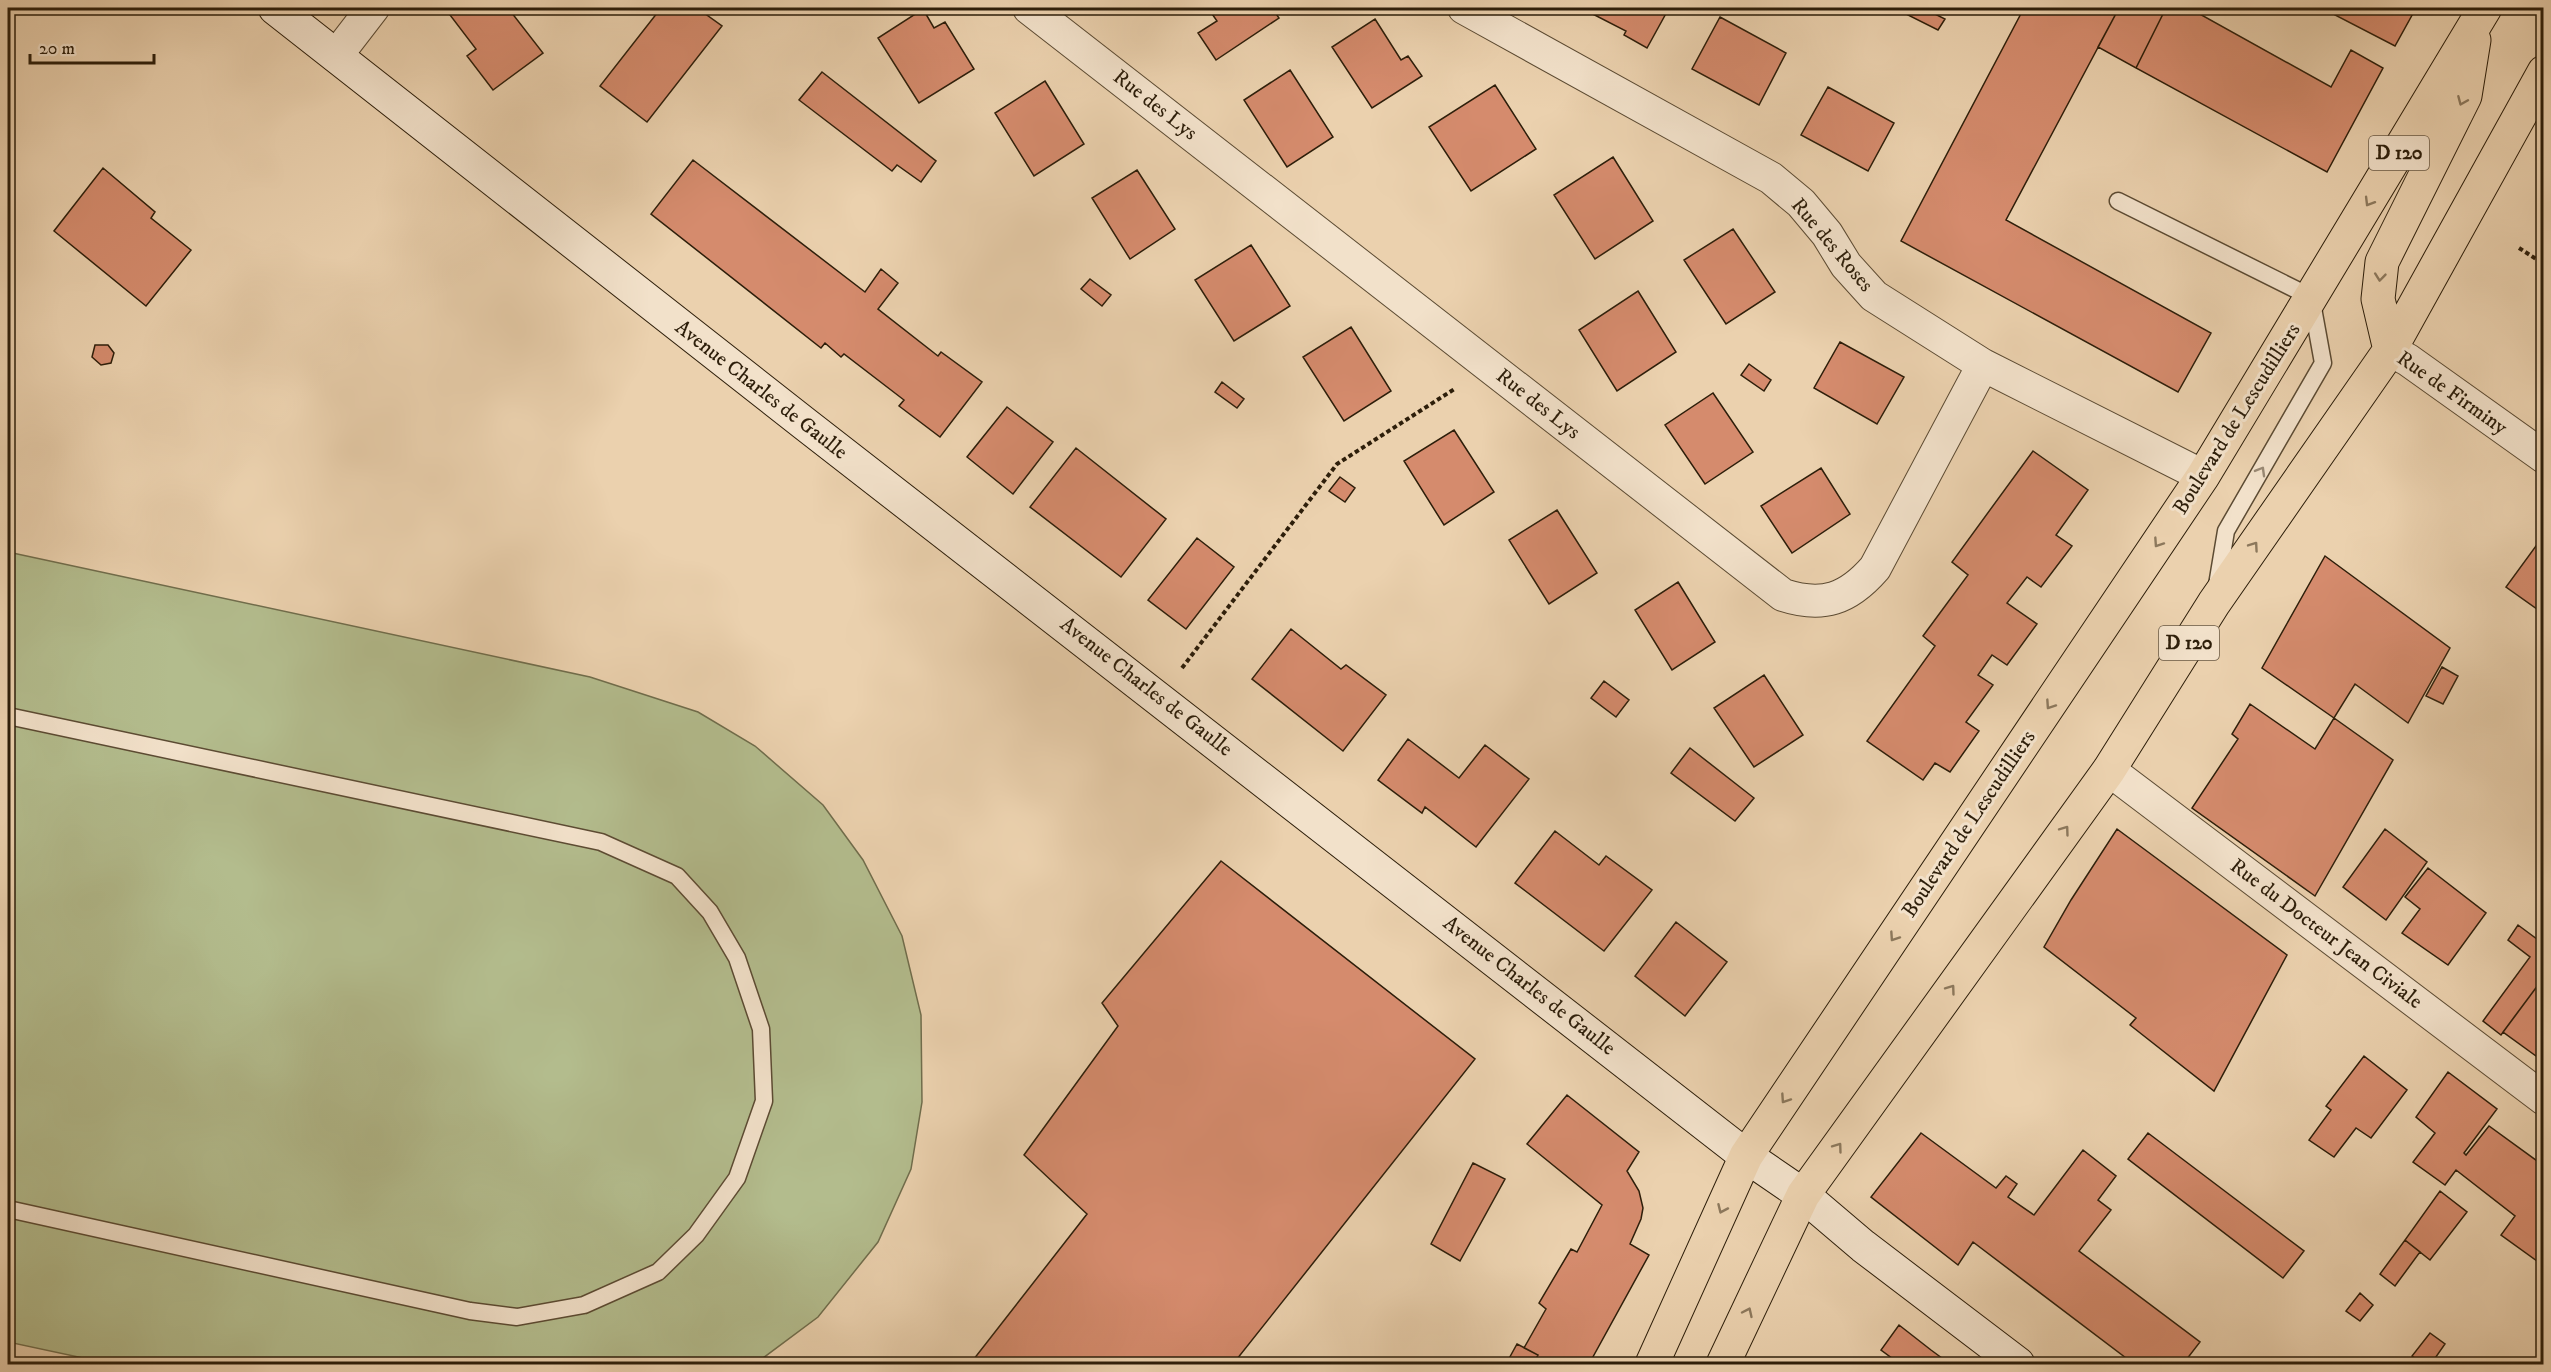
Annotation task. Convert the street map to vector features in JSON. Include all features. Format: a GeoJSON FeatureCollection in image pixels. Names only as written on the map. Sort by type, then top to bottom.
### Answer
{"type":"FeatureCollection","features":[{"type":"Feature","properties":{"kind":"main road","name":"Avenue Charles de Gaulle"},"geometry":{"type":"LineString","coordinates":[[275,8],[805,424],[1746,1156],[1803,1195],[1863,1246],[2018,1365]]}},
{"type":"Feature","properties":{"kind":"main road","name":"Boulevard de Lescudilliers"},"geometry":{"type":"LineString","coordinates":[[1652,1365],[1746,1156],[2203,476],[2481,15]]}},
{"type":"Feature","properties":{"kind":"main road","name":"Boulevard de Lescudilliers"},"geometry":{"type":"LineString","coordinates":[[2390,350],[2378,299],[2382,262],[2465,96],[2481,15]]}},
{"type":"Feature","properties":{"kind":"main road","name":"Boulevard de Lescudilliers"},"geometry":{"type":"LineString","coordinates":[[1723,1365],[1803,1195],[2109,770],[2214,603],[2390,350],[2544,72]]}},
{"type":"Feature","properties":{"kind":"street"},"geometry":{"type":"LineString","coordinates":[[336,56],[373,8]]}},
{"type":"Feature","properties":{"kind":"street","name":"Rue des Lys"},"geometry":{"type":"LineString","coordinates":[[1029,8],[1783,595],[1801,601],[1823,601],[1845,595],[1862,583],[1875,568],[1983,365]]}},
{"type":"Feature","properties":{"kind":"street","name":"Rue des Roses"},"geometry":{"type":"LineString","coordinates":[[1464,8],[1771,178],[1801,203],[1827,234],[1846,265],[1874,296],[1983,365],[2203,476]]}},
{"type":"Feature","properties":{"kind":"street","name":"Rue de Firminy"},"geometry":{"type":"LineString","coordinates":[[2390,350],[2408,360],[2544,457]]}},
{"type":"Feature","properties":{"kind":"street","name":"Rue du Docteur Jean Civiale"},"geometry":{"type":"LineString","coordinates":[[2109,770],[2544,1099]]}},
{"type":"Feature","properties":{"kind":"lane"},"geometry":{"type":"LineString","coordinates":[[2118,201],[2311,297]]}},
{"type":"Feature","properties":{"kind":"lane","name":"Boulevard de Lescudilliers"},"geometry":{"type":"LineString","coordinates":[[2214,603],[2226,531],[2323,363],[2311,297]]}},
{"type":"Feature","properties":{"kind":"lane"},"geometry":{"type":"LineString","coordinates":[[8,717],[601,842],[677,876],[710,912],[737,958],[761,1029],[764,1101],[737,1178],[696,1235],[658,1272],[584,1305],[517,1317],[470,1311],[8,1209]]}},
{"type":"Feature","properties":{"kind":"path"},"geometry":{"type":"LineString","coordinates":[[2519,248],[2544,264]]}},
{"type":"Feature","properties":{"kind":"path"},"geometry":{"type":"LineString","coordinates":[[1159,698],[1337,464],[1489,366]]}},
{"type":"Feature","properties":{"kind":"green space"},"geometry":{"type":"Polygon","coordinates":[[[8,552],[590,677],[698,712],[755,746],[823,805],[863,860],[902,936],[921,1015],[922,1102],[911,1169],[878,1242],[818,1317],[755,1364],[111,1364],[8,1342],[8,552]]]}},
{"type":"Feature","properties":{"kind":"building"},"geometry":{"type":"Polygon","coordinates":[[[460,8],[508,8],[543,53],[493,90],[467,56],[476,49],[450,15],[460,8]]]}},
{"type":"Feature","properties":{"kind":"building"},"geometry":{"type":"Polygon","coordinates":[[[661,8],[697,8],[722,26],[647,122],[600,86],[661,8]]]}},
{"type":"Feature","properties":{"kind":"building"},"geometry":{"type":"Polygon","coordinates":[[[1208,8],[1272,8],[1279,18],[1216,60],[1198,33],[1217,21],[1208,8]]]}},
{"type":"Feature","properties":{"kind":"building"},"geometry":{"type":"Polygon","coordinates":[[[1581,8],[1669,8],[1647,48],[1624,35],[1626,31],[1581,8]]]}},
{"type":"Feature","properties":{"kind":"building"},"geometry":{"type":"Polygon","coordinates":[[[1902,8],[1923,8],[1945,19],[1938,30],[1900,11],[1902,8]]]}},
{"type":"Feature","properties":{"kind":"building"},"geometry":{"type":"Polygon","coordinates":[[[2024,8],[2119,8],[2006,220],[2211,333],[2178,392],[1901,241],[2024,8]]]}},
{"type":"Feature","properties":{"kind":"building"},"geometry":{"type":"Polygon","coordinates":[[[2119,8],[2166,8],[2136,68],[2098,47],[2119,8]]]}},
{"type":"Feature","properties":{"kind":"building"},"geometry":{"type":"Polygon","coordinates":[[[2166,8],[2189,8],[2331,87],[2351,50],[2383,68],[2327,172],[2136,68],[2166,8]]]}},
{"type":"Feature","properties":{"kind":"building"},"geometry":{"type":"Polygon","coordinates":[[[2339,8],[2416,8],[2395,46],[2335,15],[2339,8]]]}},
{"type":"Feature","properties":{"kind":"building"},"geometry":{"type":"Polygon","coordinates":[[[923,9],[934,28],[945,22],[974,69],[919,103],[878,38],[923,9]]]}},
{"type":"Feature","properties":{"kind":"building"},"geometry":{"type":"Polygon","coordinates":[[[1720,17],[1786,53],[1759,105],[1692,69],[1720,17]]]}},
{"type":"Feature","properties":{"kind":"building"},"geometry":{"type":"Polygon","coordinates":[[[1375,19],[1401,60],[1408,56],[1422,76],[1372,108],[1332,47],[1375,19]]]}},
{"type":"Feature","properties":{"kind":"building"},"geometry":{"type":"Polygon","coordinates":[[[1290,70],[1333,137],[1287,167],[1244,100],[1290,70]]]}},
{"type":"Feature","properties":{"kind":"building"},"geometry":{"type":"Polygon","coordinates":[[[822,72],[936,161],[921,182],[897,165],[892,171],[799,100],[822,72]]]}},
{"type":"Feature","properties":{"kind":"building"},"geometry":{"type":"Polygon","coordinates":[[[1045,81],[1084,144],[1034,176],[995,113],[1045,81]]]}},
{"type":"Feature","properties":{"kind":"building"},"geometry":{"type":"Polygon","coordinates":[[[1495,85],[1536,149],[1471,191],[1429,127],[1495,85]]]}},
{"type":"Feature","properties":{"kind":"building"},"geometry":{"type":"Polygon","coordinates":[[[1828,87],[1894,123],[1868,171],[1801,135],[1828,87]]]}},
{"type":"Feature","properties":{"kind":"building"},"geometry":{"type":"Polygon","coordinates":[[[1613,157],[1653,221],[1595,259],[1554,195],[1613,157]]]}},
{"type":"Feature","properties":{"kind":"building"},"geometry":{"type":"Polygon","coordinates":[[[693,160],[865,292],[881,269],[898,283],[878,309],[938,356],[941,352],[982,382],[940,437],[899,406],[904,400],[844,354],[841,357],[825,343],[821,348],[651,214],[693,160]]]}},
{"type":"Feature","properties":{"kind":"building"},"geometry":{"type":"Polygon","coordinates":[[[103,168],[155,212],[151,218],[191,250],[146,306],[54,231],[103,168]]]}},
{"type":"Feature","properties":{"kind":"building"},"geometry":{"type":"Polygon","coordinates":[[[1137,170],[1175,229],[1130,259],[1092,198],[1137,170]]]}},
{"type":"Feature","properties":{"kind":"building"},"geometry":{"type":"Polygon","coordinates":[[[1733,229],[1775,292],[1726,324],[1684,260],[1733,229]]]}},
{"type":"Feature","properties":{"kind":"building"},"geometry":{"type":"Polygon","coordinates":[[[1251,245],[1290,306],[1234,341],[1195,280],[1251,245]]]}},
{"type":"Feature","properties":{"kind":"building"},"geometry":{"type":"Polygon","coordinates":[[[1090,279],[1111,295],[1102,306],[1081,289],[1090,279]]]}},
{"type":"Feature","properties":{"kind":"building"},"geometry":{"type":"Polygon","coordinates":[[[1638,291],[1676,352],[1617,391],[1579,330],[1638,291]]]}},
{"type":"Feature","properties":{"kind":"building"},"geometry":{"type":"Polygon","coordinates":[[[1351,327],[1391,391],[1344,421],[1303,357],[1351,327]]]}},
{"type":"Feature","properties":{"kind":"building"},"geometry":{"type":"Polygon","coordinates":[[[1840,342],[1904,377],[1877,424],[1814,388],[1840,342]]]}},
{"type":"Feature","properties":{"kind":"building"},"geometry":{"type":"Polygon","coordinates":[[[95,345],[108,345],[114,353],[111,363],[101,365],[92,357],[95,345]]]}},
{"type":"Feature","properties":{"kind":"building"},"geometry":{"type":"Polygon","coordinates":[[[1749,364],[1771,380],[1764,391],[1741,375],[1749,364]]]}},
{"type":"Feature","properties":{"kind":"building"},"geometry":{"type":"Polygon","coordinates":[[[1222,382],[1244,399],[1237,408],[1215,392],[1222,382]]]}},
{"type":"Feature","properties":{"kind":"building"},"geometry":{"type":"Polygon","coordinates":[[[1713,393],[1753,452],[1705,484],[1665,425],[1713,393]]]}},
{"type":"Feature","properties":{"kind":"building"},"geometry":{"type":"Polygon","coordinates":[[[1007,407],[1053,442],[1013,494],[967,457],[1007,407]]]}},
{"type":"Feature","properties":{"kind":"building"},"geometry":{"type":"Polygon","coordinates":[[[1454,430],[1494,492],[1444,525],[1404,461],[1454,430]]]}},
{"type":"Feature","properties":{"kind":"building"},"geometry":{"type":"Polygon","coordinates":[[[1076,448],[1166,519],[1121,577],[1030,507],[1076,448]]]}},
{"type":"Feature","properties":{"kind":"building"},"geometry":{"type":"Polygon","coordinates":[[[2033,451],[2088,490],[2056,535],[2072,546],[2041,587],[2027,577],[2007,603],[2037,624],[2007,665],[1992,655],[1978,675],[1993,685],[1966,722],[1979,731],[1950,772],[1935,763],[1923,780],[1867,741],[1935,646],[1923,636],[1968,575],[1952,562],[2033,451]]]}},
{"type":"Feature","properties":{"kind":"building"},"geometry":{"type":"Polygon","coordinates":[[[1821,468],[1850,514],[1792,553],[1761,506],[1821,468]]]}},
{"type":"Feature","properties":{"kind":"building"},"geometry":{"type":"Polygon","coordinates":[[[1340,477],[1355,488],[1345,502],[1329,491],[1340,477]]]}},
{"type":"Feature","properties":{"kind":"building"},"geometry":{"type":"Polygon","coordinates":[[[1557,510],[1597,573],[1549,604],[1509,540],[1557,510]]]}},
{"type":"Feature","properties":{"kind":"building"},"geometry":{"type":"Polygon","coordinates":[[[2544,535],[2544,614],[2506,587],[2544,535]]]}},
{"type":"Feature","properties":{"kind":"building"},"geometry":{"type":"Polygon","coordinates":[[[1197,538],[1234,567],[1186,629],[1148,600],[1197,538]]]}},
{"type":"Feature","properties":{"kind":"building"},"geometry":{"type":"Polygon","coordinates":[[[2325,556],[2450,648],[2408,723],[2355,684],[2334,718],[2262,668],[2325,556]]]}},
{"type":"Feature","properties":{"kind":"building"},"geometry":{"type":"Polygon","coordinates":[[[1678,582],[1715,642],[1672,670],[1635,610],[1678,582]]]}},
{"type":"Feature","properties":{"kind":"building"},"geometry":{"type":"Polygon","coordinates":[[[1291,629],[1341,669],[1346,665],[1386,695],[1343,751],[1252,679],[1291,629]]]}},
{"type":"Feature","properties":{"kind":"building"},"geometry":{"type":"Polygon","coordinates":[[[2442,667],[2458,676],[2443,704],[2426,696],[2442,667]]]}},
{"type":"Feature","properties":{"kind":"building"},"geometry":{"type":"Polygon","coordinates":[[[1764,675],[1803,735],[1754,767],[1714,708],[1764,675]]]}},
{"type":"Feature","properties":{"kind":"building"},"geometry":{"type":"Polygon","coordinates":[[[1604,681],[1629,700],[1616,717],[1591,698],[1604,681]]]}},
{"type":"Feature","properties":{"kind":"building"},"geometry":{"type":"Polygon","coordinates":[[[2250,704],[2315,749],[2334,718],[2393,760],[2315,896],[2192,808],[2238,739],[2232,734],[2250,704]]]}},
{"type":"Feature","properties":{"kind":"building"},"geometry":{"type":"Polygon","coordinates":[[[1408,739],[1459,778],[1485,745],[1529,779],[1476,847],[1425,807],[1422,813],[1378,780],[1408,739]]]}},
{"type":"Feature","properties":{"kind":"building"},"geometry":{"type":"Polygon","coordinates":[[[1690,748],[1754,798],[1735,821],[1671,773],[1690,748]]]}},
{"type":"Feature","properties":{"kind":"building"},"geometry":{"type":"Polygon","coordinates":[[[2117,829],[2287,955],[2214,1091],[2130,1025],[2136,1018],[2044,947],[2117,829]]]}},
{"type":"Feature","properties":{"kind":"building"},"geometry":{"type":"Polygon","coordinates":[[[2385,829],[2427,862],[2386,920],[2343,887],[2385,829]]]}},
{"type":"Feature","properties":{"kind":"building"},"geometry":{"type":"Polygon","coordinates":[[[1555,831],[1599,865],[1606,856],[1652,890],[1604,951],[1515,883],[1555,831]]]}},
{"type":"Feature","properties":{"kind":"building"},"geometry":{"type":"Polygon","coordinates":[[[1221,861],[1475,1059],[1233,1364],[970,1364],[1087,1214],[1024,1155],[1118,1026],[1102,1003],[1221,861]]]}},
{"type":"Feature","properties":{"kind":"building"},"geometry":{"type":"Polygon","coordinates":[[[2428,868],[2486,913],[2448,965],[2402,933],[2420,909],[2405,897],[2428,868]]]}},
{"type":"Feature","properties":{"kind":"building"},"geometry":{"type":"Polygon","coordinates":[[[1676,922],[1727,962],[1685,1016],[1635,976],[1676,922]]]}},
{"type":"Feature","properties":{"kind":"building"},"geometry":{"type":"Polygon","coordinates":[[[2518,925],[2541,942],[2544,939],[2544,983],[2541,981],[2501,1035],[2483,1021],[2530,957],[2508,940],[2518,925]]]}},
{"type":"Feature","properties":{"kind":"building"},"geometry":{"type":"Polygon","coordinates":[[[2541,981],[2544,983],[2544,1045],[2536,1056],[2503,1032],[2541,981]]]}},
{"type":"Feature","properties":{"kind":"building"},"geometry":{"type":"Polygon","coordinates":[[[2364,1056],[2407,1090],[2371,1138],[2356,1128],[2334,1157],[2309,1140],[2331,1110],[2326,1106],[2364,1056]]]}},
{"type":"Feature","properties":{"kind":"building"},"geometry":{"type":"Polygon","coordinates":[[[2448,1072],[2497,1109],[2464,1153],[2466,1155],[2489,1126],[2544,1166],[2544,1266],[2501,1235],[2515,1216],[2456,1170],[2445,1185],[2413,1162],[2435,1133],[2416,1117],[2448,1072]]]}},
{"type":"Feature","properties":{"kind":"building"},"geometry":{"type":"Polygon","coordinates":[[[1567,1095],[1639,1152],[1627,1171],[1639,1191],[1643,1208],[1641,1219],[1630,1244],[1649,1255],[1589,1364],[1533,1364],[1538,1355],[1524,1348],[1546,1309],[1539,1303],[1571,1249],[1577,1252],[1602,1205],[1527,1144],[1567,1095]]]}},
{"type":"Feature","properties":{"kind":"building"},"geometry":{"type":"Polygon","coordinates":[[[1921,1133],[1996,1188],[2006,1176],[2017,1184],[2008,1197],[2034,1215],[2083,1150],[2116,1176],[2098,1200],[2111,1210],[2079,1251],[2200,1342],[2183,1364],[2134,1364],[1973,1242],[1958,1265],[1871,1197],[1921,1133]]]}},
{"type":"Feature","properties":{"kind":"building"},"geometry":{"type":"Polygon","coordinates":[[[2148,1133],[2304,1251],[2283,1278],[2128,1159],[2148,1133]]]}},
{"type":"Feature","properties":{"kind":"building"},"geometry":{"type":"Polygon","coordinates":[[[1473,1163],[1505,1179],[1460,1261],[1431,1244],[1473,1163]]]}},
{"type":"Feature","properties":{"kind":"building"},"geometry":{"type":"Polygon","coordinates":[[[2440,1191],[2467,1212],[2430,1260],[2405,1240],[2440,1191]]]}},
{"type":"Feature","properties":{"kind":"building"},"geometry":{"type":"Polygon","coordinates":[[[2405,1240],[2420,1252],[2395,1286],[2380,1274],[2405,1240]]]}},
{"type":"Feature","properties":{"kind":"building"},"geometry":{"type":"Polygon","coordinates":[[[2360,1293],[2373,1305],[2360,1321],[2346,1311],[2360,1293]]]}},
{"type":"Feature","properties":{"kind":"building"},"geometry":{"type":"Polygon","coordinates":[[[1899,1325],[1950,1364],[1900,1364],[1881,1350],[1899,1325]]]}},
{"type":"Feature","properties":{"kind":"building"},"geometry":{"type":"Polygon","coordinates":[[[2430,1333],[2445,1344],[2431,1364],[2423,1364],[2412,1356],[2430,1333]]]}},
{"type":"Feature","properties":{"kind":"building"},"geometry":{"type":"Polygon","coordinates":[[[1517,1344],[1538,1355],[1533,1364],[1506,1364],[1517,1344]]]}}]}
